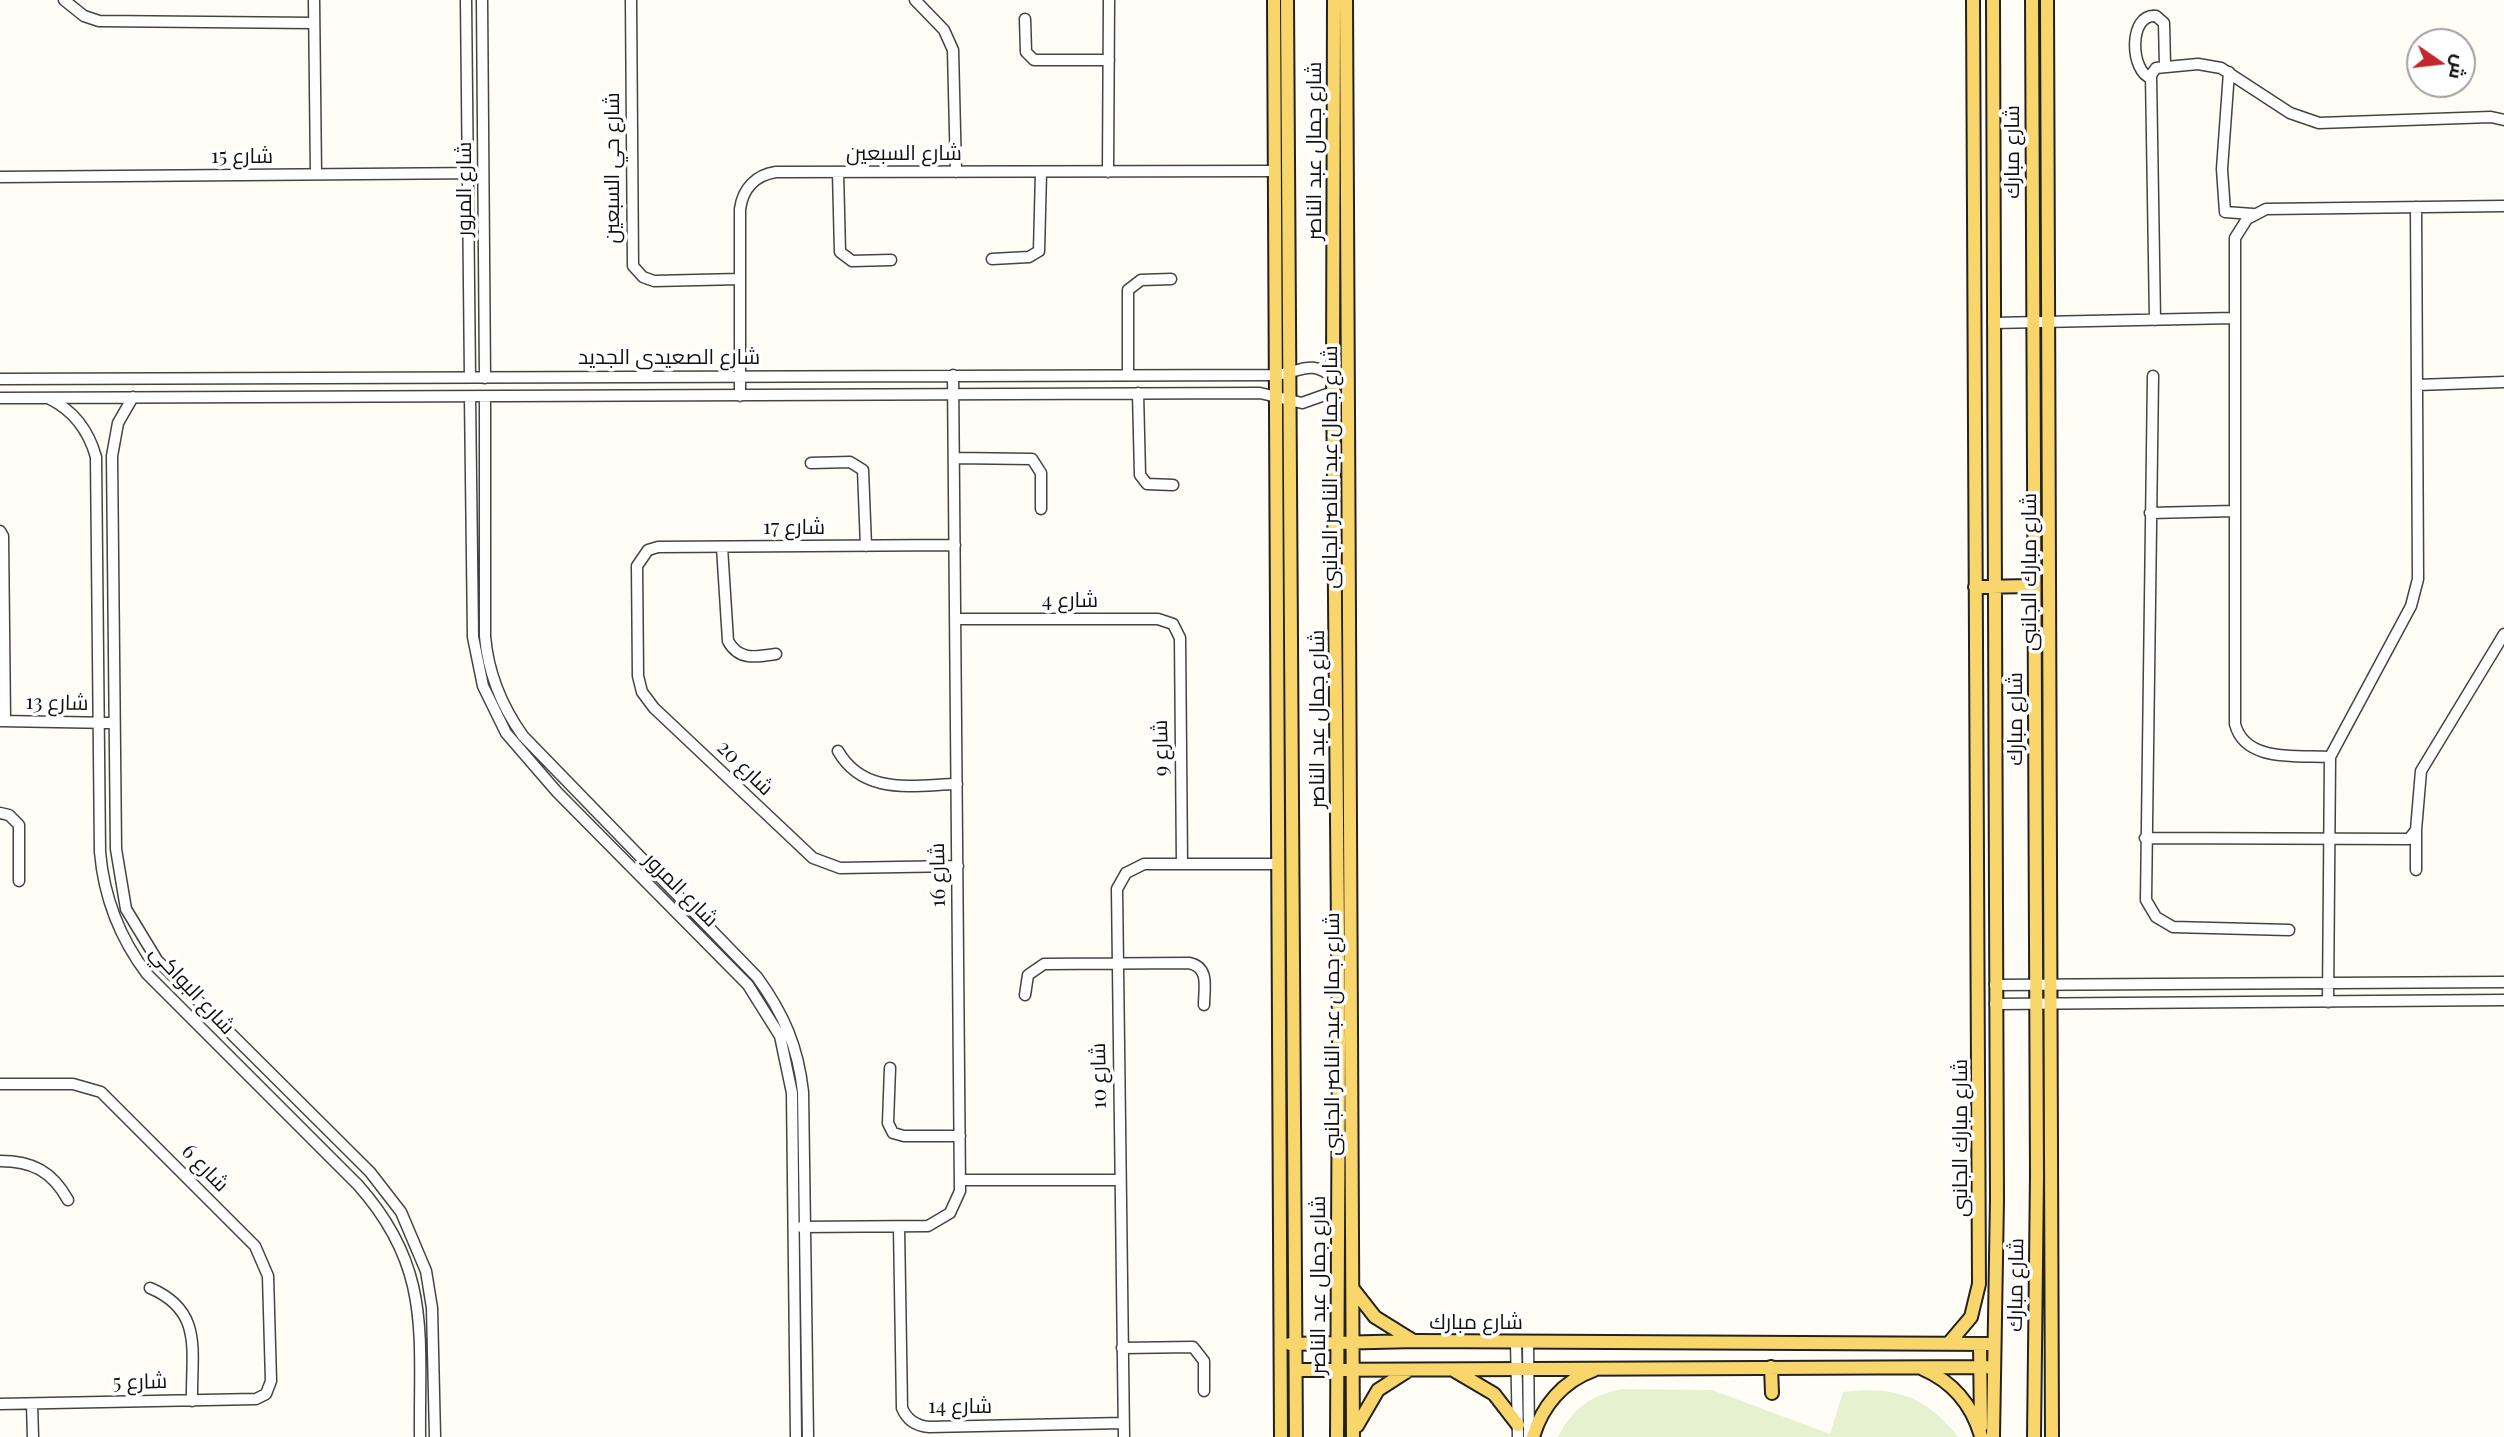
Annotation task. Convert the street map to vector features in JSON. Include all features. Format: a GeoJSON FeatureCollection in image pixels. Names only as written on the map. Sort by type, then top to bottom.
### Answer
{"type":"FeatureCollection","features":[{"type":"Feature","properties":{"kind":"main road"},"geometry":{"type":"LineString","coordinates":[[1274,0],[1281,92],[1275,171],[1281,1437]]}},
{"type":"Feature","properties":{"kind":"main road","name":"شارع جمال عبد الناصر"},"geometry":{"type":"LineString","coordinates":[[1287,0],[1281,92],[1289,242],[1296,1437]]}},
{"type":"Feature","properties":{"kind":"main road","name":"شارع جمال عبد الناصر"},"geometry":{"type":"LineString","coordinates":[[1334,0],[1340,101],[1333,378],[1337,794],[1344,911]]}},
{"type":"Feature","properties":{"kind":"main road","name":"شارع جمال عبد الناصر الجانبى"},"geometry":{"type":"LineString","coordinates":[[1346,0],[1340,101],[1350,553],[1351,794],[1344,911],[1354,1437]]}},
{"type":"Feature","properties":{"kind":"main road","name":"شارع مبارك الجانبى"},"geometry":{"type":"LineString","coordinates":[[1949,1343],[1966,1327],[1978,1295],[1980,1177],[1973,0]]}},
{"type":"Feature","properties":{"kind":"main road","name":"شارع مبارك"},"geometry":{"type":"LineString","coordinates":[[1281,1344],[1416,1341],[1986,1344],[1997,1199],[1991,102],[1993,0]]}},
{"type":"Feature","properties":{"kind":"main road","name":"شارع مبارك"},"geometry":{"type":"LineString","coordinates":[[2032,0],[2036,985],[2034,1437]]}},
{"type":"Feature","properties":{"kind":"main road","name":"شارع مبارك الجانبى"},"geometry":{"type":"LineString","coordinates":[[2047,0],[2052,1437]]}},
{"type":"Feature","properties":{"kind":"main road"},"geometry":{"type":"LineString","coordinates":[[1975,135],[1991,102]]}},
{"type":"Feature","properties":{"kind":"main road"},"geometry":{"type":"LineString","coordinates":[[1275,242],[1289,242]]}},
{"type":"Feature","properties":{"kind":"main road"},"geometry":{"type":"LineString","coordinates":[[1974,402],[1993,428]]}},
{"type":"Feature","properties":{"kind":"main road"},"geometry":{"type":"LineString","coordinates":[[1335,554],[1350,553]]}},
{"type":"Feature","properties":{"kind":"main road"},"geometry":{"type":"LineString","coordinates":[[1975,587],[2033,586]]}},
{"type":"Feature","properties":{"kind":"main road"},"geometry":{"type":"LineString","coordinates":[[1977,794],[1995,760]]}},
{"type":"Feature","properties":{"kind":"main road"},"geometry":{"type":"LineString","coordinates":[[1337,794],[1351,794]]}},
{"type":"Feature","properties":{"kind":"main road","name":"شارع جمال عبد الناصر"},"geometry":{"type":"LineString","coordinates":[[1337,1437],[1336,1343],[1345,1040]]}},
{"type":"Feature","properties":{"kind":"main road"},"geometry":{"type":"LineString","coordinates":[[1980,1177],[1997,1199]]}},
{"type":"Feature","properties":{"kind":"main road"},"geometry":{"type":"LineString","coordinates":[[1353,1288],[1366,1308],[1384,1324],[1416,1341]]}},
{"type":"Feature","properties":{"kind":"main road"},"geometry":{"type":"LineString","coordinates":[[1816,1342],[1816,1367]]}},
{"type":"Feature","properties":{"kind":"main road"},"geometry":{"type":"LineString","coordinates":[[1985,1437],[1986,1344]]}},
{"type":"Feature","properties":{"kind":"main road"},"geometry":{"type":"LineString","coordinates":[[1531,1437],[1541,1415],[1556,1394],[1577,1377],[1602,1367]]}},
{"type":"Feature","properties":{"kind":"main road"},"geometry":{"type":"LineString","coordinates":[[1772,1367],[1772,1393]]}},
{"type":"Feature","properties":{"kind":"main road"},"geometry":{"type":"LineString","coordinates":[[1296,1370],[1987,1367]]}},
{"type":"Feature","properties":{"kind":"main road"},"geometry":{"type":"LineString","coordinates":[[1919,1368],[1941,1378],[1959,1394],[1985,1437]]}},
{"type":"Feature","properties":{"kind":"main road"},"geometry":{"type":"LineString","coordinates":[[1354,1437],[1361,1414],[1378,1390],[1401,1373],[1415,1369]]}},
{"type":"Feature","properties":{"kind":"main road"},"geometry":{"type":"LineString","coordinates":[[1448,1369],[1484,1385],[1503,1403],[1518,1431]]}},
{"type":"Feature","properties":{"kind":"street"},"geometry":{"type":"LineString","coordinates":[[64,0],[84,16],[106,22],[314,23]]}},
{"type":"Feature","properties":{"kind":"street"},"geometry":{"type":"LineString","coordinates":[[314,0],[316,174]]}},
{"type":"Feature","properties":{"kind":"street","name":"شارع المرور"},"geometry":{"type":"LineString","coordinates":[[466,0],[470,377]]}},
{"type":"Feature","properties":{"kind":"street","name":"شارع المرور"},"geometry":{"type":"LineString","coordinates":[[482,0],[485,378]]}},
{"type":"Feature","properties":{"kind":"street","name":"شارع حي السبعين"},"geometry":{"type":"LineString","coordinates":[[631,0],[634,266],[643,276],[654,281],[740,279]]}},
{"type":"Feature","properties":{"kind":"street"},"geometry":{"type":"LineString","coordinates":[[915,0],[944,30],[953,50],[956,172]]}},
{"type":"Feature","properties":{"kind":"street"},"geometry":{"type":"LineString","coordinates":[[1108,172],[1109,0]]}},
{"type":"Feature","properties":{"kind":"street"},"geometry":{"type":"LineString","coordinates":[[2151,78],[2141,74],[2137,66],[2137,28],[2140,20],[2148,15],[2156,16],[2164,23],[2165,66]]}},
{"type":"Feature","properties":{"kind":"street"},"geometry":{"type":"LineString","coordinates":[[1025,19],[1026,52],[1034,60],[1109,60]]}},
{"type":"Feature","properties":{"kind":"street"},"geometry":{"type":"LineString","coordinates":[[2155,320],[2151,78],[2154,69],[2206,64],[2229,72],[2290,113],[2309,121],[2330,123],[2491,117],[2504,120]]}},
{"type":"Feature","properties":{"kind":"street"},"geometry":{"type":"LineString","coordinates":[[2229,72],[2222,169],[2225,212],[2253,214],[2273,209],[2504,206]]}},
{"type":"Feature","properties":{"kind":"street","name":"شارع السبعين"},"geometry":{"type":"LineString","coordinates":[[740,396],[740,209],[743,195],[752,183],[776,172],[1275,171]]}},
{"type":"Feature","properties":{"kind":"street"},"geometry":{"type":"LineString","coordinates":[[838,172],[840,252],[852,261],[891,260]]}},
{"type":"Feature","properties":{"kind":"street"},"geometry":{"type":"LineString","coordinates":[[992,259],[1029,257],[1038,251],[1041,172]]}},
{"type":"Feature","properties":{"kind":"street","name":"شارع 15"},"geometry":{"type":"LineString","coordinates":[[0,177],[484,173]]}},
{"type":"Feature","properties":{"kind":"street"},"geometry":{"type":"LineString","coordinates":[[2328,1002],[2330,757],[2411,606],[2417,588],[2416,207]]}},
{"type":"Feature","properties":{"kind":"street"},"geometry":{"type":"LineString","coordinates":[[2253,214],[2242,224],[2235,237],[2236,731],[2244,743],[2256,750],[2330,757]]}},
{"type":"Feature","properties":{"kind":"street"},"geometry":{"type":"LineString","coordinates":[[1128,375],[1128,290],[1140,280],[1171,279]]}},
{"type":"Feature","properties":{"kind":"street"},"geometry":{"type":"LineString","coordinates":[[1993,323],[2234,318]]}},
{"type":"Feature","properties":{"kind":"street","name":"شارع الصعيدى الجديد"},"geometry":{"type":"LineString","coordinates":[[0,379],[1275,375],[1289,373],[1304,366],[1314,366],[1333,378]]}},
{"type":"Feature","properties":{"kind":"street","name":"شارع 16"},"geometry":{"type":"LineString","coordinates":[[794,1227],[928,1226],[945,1217],[958,1199],[960,1136],[953,375]]}},
{"type":"Feature","properties":{"kind":"street"},"geometry":{"type":"LineString","coordinates":[[2153,376],[2145,893],[2152,912],[2161,921],[2180,928],[2289,930]]}},
{"type":"Feature","properties":{"kind":"street"},"geometry":{"type":"LineString","coordinates":[[386,377],[386,397]]}},
{"type":"Feature","properties":{"kind":"street"},"geometry":{"type":"LineString","coordinates":[[2417,385],[2504,382]]}},
{"type":"Feature","properties":{"kind":"street","name":"شارع الصعيدى الجديد"},"geometry":{"type":"LineString","coordinates":[[0,398],[1260,393],[1289,402],[1309,402],[1333,392]]}},
{"type":"Feature","properties":{"kind":"street"},"geometry":{"type":"LineString","coordinates":[[1138,393],[1140,475],[1147,484],[1173,485]]}},
{"type":"Feature","properties":{"kind":"street","name":"شارع البواكي"},"geometry":{"type":"LineString","coordinates":[[133,397],[122,413],[113,443],[116,849],[126,909],[145,944],[164,968],[370,1172],[401,1212],[426,1270],[432,1308],[435,1437]]}},
{"type":"Feature","properties":{"kind":"street","name":"شارع المرور"},"geometry":{"type":"LineString","coordinates":[[470,397],[473,636],[477,664],[487,698],[506,733],[558,792],[748,985],[775,1026],[783,1047],[792,1093],[796,1437]]}},
{"type":"Feature","properties":{"kind":"street","name":"شارع المرور"},"geometry":{"type":"LineString","coordinates":[[485,397],[485,636],[488,662],[498,693],[516,726],[566,783],[757,977],[785,1020],[795,1043],[803,1092],[808,1437]]}},
{"type":"Feature","properties":{"kind":"street","name":"شارع البواكي"},"geometry":{"type":"LineString","coordinates":[[46,398],[71,413],[92,443],[96,457],[98,723],[102,869],[108,901],[120,932],[137,960],[158,986],[358,1185],[387,1221],[407,1263],[419,1309],[420,1437]]}},
{"type":"Feature","properties":{"kind":"street"},"geometry":{"type":"LineString","coordinates":[[92,443],[113,443]]}},
{"type":"Feature","properties":{"kind":"street"},"geometry":{"type":"LineString","coordinates":[[954,458],[1032,459],[1041,473],[1041,509]]}},
{"type":"Feature","properties":{"kind":"street"},"geometry":{"type":"LineString","coordinates":[[811,463],[850,462],[863,470],[866,546]]}},
{"type":"Feature","properties":{"kind":"street"},"geometry":{"type":"LineString","coordinates":[[2150,513],[2234,511]]}},
{"type":"Feature","properties":{"kind":"street"},"geometry":{"type":"LineString","coordinates":[[0,531],[3,536],[2,721]]}},
{"type":"Feature","properties":{"kind":"street","name":"شارع 17"},"geometry":{"type":"LineString","coordinates":[[639,561],[653,548],[955,545]]}},
{"type":"Feature","properties":{"kind":"street"},"geometry":{"type":"LineString","coordinates":[[722,547],[727,640],[734,650],[745,656],[776,654]]}},
{"type":"Feature","properties":{"kind":"street","name":"شارع 20"},"geometry":{"type":"LineString","coordinates":[[639,561],[638,676],[642,692],[654,708],[807,854],[819,861],[847,868],[958,866]]}},
{"type":"Feature","properties":{"kind":"street","name":"شارع 4"},"geometry":{"type":"LineString","coordinates":[[956,620],[1162,619],[1173,624],[1179,633]]}},
{"type":"Feature","properties":{"kind":"street","name":"شارع 9"},"geometry":{"type":"LineString","coordinates":[[1179,633],[1182,864]]}},
{"type":"Feature","properties":{"kind":"street"},"geometry":{"type":"LineString","coordinates":[[2416,870],[2421,771],[2504,634]]}},
{"type":"Feature","properties":{"kind":"street","name":"شارع 13"},"geometry":{"type":"LineString","coordinates":[[2,721],[113,723]]}},
{"type":"Feature","properties":{"kind":"street"},"geometry":{"type":"LineString","coordinates":[[838,751],[855,773],[877,784],[957,783]]}},
{"type":"Feature","properties":{"kind":"street"},"geometry":{"type":"LineString","coordinates":[[558,792],[566,783]]}},
{"type":"Feature","properties":{"kind":"street"},"geometry":{"type":"LineString","coordinates":[[0,813],[9,815],[19,825],[19,881]]}},
{"type":"Feature","properties":{"kind":"street"},"geometry":{"type":"LineString","coordinates":[[2145,838],[2405,841],[2416,830]]}},
{"type":"Feature","properties":{"kind":"street","name":"شارع 10"},"geometry":{"type":"LineString","coordinates":[[1124,1437],[1116,895],[1122,878],[1132,869],[1144,864],[1279,864]]}},
{"type":"Feature","properties":{"kind":"street"},"geometry":{"type":"LineString","coordinates":[[696,932],[704,923]]}},
{"type":"Feature","properties":{"kind":"street"},"geometry":{"type":"LineString","coordinates":[[1025,995],[1026,980],[1039,965],[1197,965],[1204,977],[1204,1004]]}},
{"type":"Feature","properties":{"kind":"street"},"geometry":{"type":"LineString","coordinates":[[1995,985],[2504,982]]}},
{"type":"Feature","properties":{"kind":"street"},"geometry":{"type":"LineString","coordinates":[[1995,1004],[2504,1000]]}},
{"type":"Feature","properties":{"kind":"street"},"geometry":{"type":"LineString","coordinates":[[890,1068],[888,1123],[893,1133],[904,1136],[960,1136]]}},
{"type":"Feature","properties":{"kind":"street","name":"شارع 6"},"geometry":{"type":"LineString","coordinates":[[0,1084],[80,1084],[101,1092],[255,1246],[268,1276],[271,1381]]}},
{"type":"Feature","properties":{"kind":"street"},"geometry":{"type":"LineString","coordinates":[[0,1161],[20,1161],[40,1168],[56,1182],[68,1200]]}},
{"type":"Feature","properties":{"kind":"street"},"geometry":{"type":"LineString","coordinates":[[960,1180],[1120,1180]]}},
{"type":"Feature","properties":{"kind":"street","name":"شارع 14"},"geometry":{"type":"LineString","coordinates":[[900,1227],[901,1408],[908,1418],[918,1425],[929,1427],[1123,1423]]}},
{"type":"Feature","properties":{"kind":"street"},"geometry":{"type":"LineString","coordinates":[[150,1288],[173,1299],[188,1321],[192,1401]]}},
{"type":"Feature","properties":{"kind":"street"},"geometry":{"type":"LineString","coordinates":[[1518,1431],[1522,1342]]}},
{"type":"Feature","properties":{"kind":"street"},"geometry":{"type":"LineString","coordinates":[[1122,1348],[1193,1347],[1204,1361],[1203,1391]]}},
{"type":"Feature","properties":{"kind":"street"},"geometry":{"type":"LineString","coordinates":[[1522,1368],[1531,1437]]}},
{"type":"Feature","properties":{"kind":"street","name":"شارع 5"},"geometry":{"type":"LineString","coordinates":[[0,1404],[256,1399],[266,1394],[271,1381]]}},
{"type":"Feature","properties":{"kind":"street"},"geometry":{"type":"LineString","coordinates":[[33,1404],[33,1437]]}},
{"type":"Feature","properties":{"kind":"green space"},"geometry":{"type":"Polygon","coordinates":[[[1623,1389],[1712,1390],[1830,1434],[1843,1392],[1861,1390],[1893,1393],[1907,1396],[1933,1411],[1958,1437],[1558,1437],[1570,1418],[1584,1404],[1623,1389]]]}}]}
